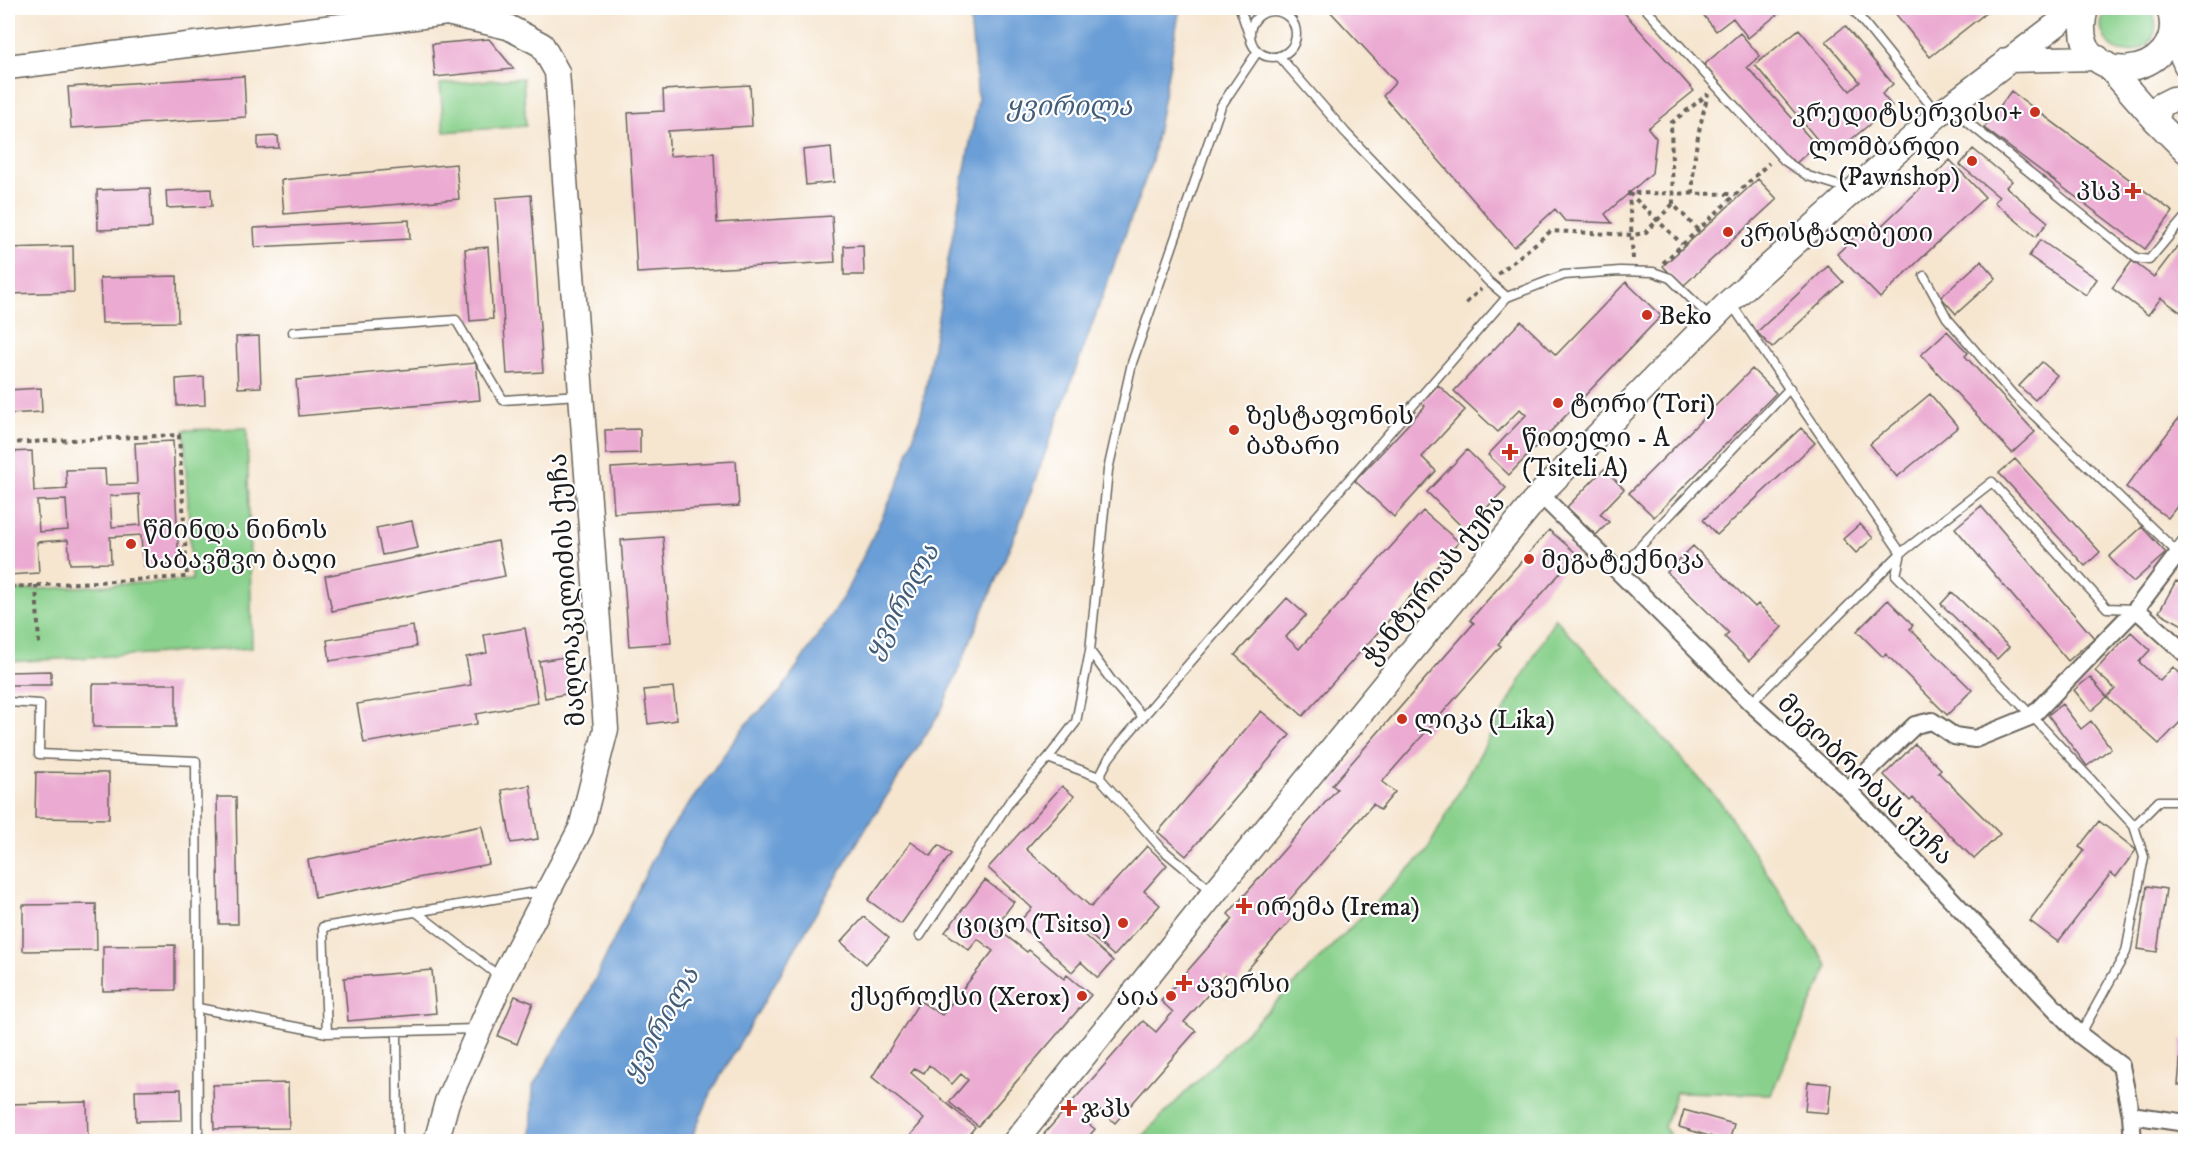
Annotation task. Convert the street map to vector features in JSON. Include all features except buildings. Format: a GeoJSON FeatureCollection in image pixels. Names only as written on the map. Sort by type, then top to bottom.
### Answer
{"type":"FeatureCollection","features":[{"type":"Feature","properties":{"kind":"street","name":"ჭანტურიას ქუჩა"},"geometry":{"type":"LineString","coordinates":[[1016,1142],[1214,893],[1540,494],[1730,301],[1944,111],[2007,60],[2078,8]]}},
{"type":"Feature","properties":{"kind":"street"},"geometry":{"type":"LineString","coordinates":[[2086,8],[2083,18],[2085,40],[2156,122],[2186,151]]}},
{"type":"Feature","properties":{"kind":"street"},"geometry":{"type":"LineString","coordinates":[[2007,60],[2102,61],[2122,69],[2147,66],[2166,49],[2172,34],[2173,23],[2169,8]]}},
{"type":"Feature","properties":{"kind":"street"},"geometry":{"type":"LineString","coordinates":[[8,67],[446,10]]}},
{"type":"Feature","properties":{"kind":"street","name":"მაღლაკელიძის ქუჩა"},"geometry":{"type":"LineString","coordinates":[[436,1142],[447,1102],[502,979],[581,828],[606,729],[557,72],[542,45],[508,27],[446,10]]}},
{"type":"Feature","properties":{"kind":"street"},"geometry":{"type":"LineString","coordinates":[[2172,34],[2186,65]]}},
{"type":"Feature","properties":{"kind":"street"},"geometry":{"type":"LineString","coordinates":[[2156,122],[2161,105],[2173,99],[2186,98]]}},
{"type":"Feature","properties":{"kind":"street","name":"მეგობრობას ქუჩა"},"geometry":{"type":"LineString","coordinates":[[1540,494],[1751,703],[1848,790],[2080,1035],[2121,1066],[2131,1115],[2133,1142]]}},
{"type":"Feature","properties":{"kind":"street"},"geometry":{"type":"LineString","coordinates":[[1848,790],[1915,724],[1932,721],[1954,736],[1975,739],[2032,716],[2136,609],[2182,548]]}},
{"type":"Feature","properties":{"kind":"street"},"geometry":{"type":"LineString","coordinates":[[2136,609],[2186,654]]}},
{"type":"Feature","properties":{"kind":"street"},"geometry":{"type":"LineString","coordinates":[[2131,1115],[2186,1123]]}},
{"type":"Feature","properties":{"kind":"lane"},"geometry":{"type":"LineString","coordinates":[[1240,8],[1250,38],[1258,51],[1267,56],[1279,56],[1292,47],[1296,36],[1292,22],[1279,10],[1261,15],[1256,19],[1250,38]]}},
{"type":"Feature","properties":{"kind":"lane"},"geometry":{"type":"LineString","coordinates":[[1645,8],[1785,162],[1808,176],[1854,190]]}},
{"type":"Feature","properties":{"kind":"lane"},"geometry":{"type":"LineString","coordinates":[[1852,8],[1944,111],[2136,258],[2149,260],[2186,216]]}},
{"type":"Feature","properties":{"kind":"lane"},"geometry":{"type":"LineString","coordinates":[[920,936],[1010,801],[1076,722],[1090,651],[1108,470],[1132,363],[1221,106],[1258,51]]}},
{"type":"Feature","properties":{"kind":"lane"},"geometry":{"type":"LineString","coordinates":[[1279,56],[1346,133],[1489,282],[1507,297]]}},
{"type":"Feature","properties":{"kind":"lane"},"geometry":{"type":"LineString","coordinates":[[1099,777],[1109,758],[1143,717],[1507,297],[1564,275],[1653,272],[1670,278],[1712,319]]}},
{"type":"Feature","properties":{"kind":"lane"},"geometry":{"type":"LineString","coordinates":[[1924,276],[1947,318],[2014,396],[2182,548]]}},
{"type":"Feature","properties":{"kind":"lane"},"geometry":{"type":"LineString","coordinates":[[1730,301],[1901,553],[1896,575],[2134,826],[2144,857],[2126,952],[2080,1035]]}},
{"type":"Feature","properties":{"kind":"lane"},"geometry":{"type":"LineString","coordinates":[[293,332],[456,320],[503,400],[582,394]]}},
{"type":"Feature","properties":{"kind":"lane"},"geometry":{"type":"LineString","coordinates":[[1617,571],[1790,388]]}},
{"type":"Feature","properties":{"kind":"lane"},"geometry":{"type":"LineString","coordinates":[[1751,703],[1901,553],[1992,482],[2107,608],[2136,609]]}},
{"type":"Feature","properties":{"kind":"lane"},"geometry":{"type":"LineString","coordinates":[[1090,651],[1143,717]]}},
{"type":"Feature","properties":{"kind":"lane"},"geometry":{"type":"LineString","coordinates":[[8,702],[40,704],[39,754],[196,761],[198,1142]]}},
{"type":"Feature","properties":{"kind":"lane"},"geometry":{"type":"LineString","coordinates":[[1048,758],[1099,777],[1162,849],[1214,893]]}},
{"type":"Feature","properties":{"kind":"lane"},"geometry":{"type":"LineString","coordinates":[[2134,826],[2159,801],[2186,801]]}},
{"type":"Feature","properties":{"kind":"lane"},"geometry":{"type":"LineString","coordinates":[[327,1033],[323,927],[549,890]]}},
{"type":"Feature","properties":{"kind":"lane"},"geometry":{"type":"LineString","coordinates":[[415,912],[502,979]]}},
{"type":"Feature","properties":{"kind":"lane"},"geometry":{"type":"LineString","coordinates":[[198,1008],[327,1033],[397,1033],[479,1029]]}},
{"type":"Feature","properties":{"kind":"lane"},"geometry":{"type":"LineString","coordinates":[[321,1142],[400,1141],[397,1033]]}},
{"type":"Feature","properties":{"kind":"path"},"geometry":{"type":"LineString","coordinates":[[1698,230],[1673,204],[1671,123],[1717,86]]}},
{"type":"Feature","properties":{"kind":"path"},"geometry":{"type":"LineString","coordinates":[[1693,194],[1692,169],[1708,94]]}},
{"type":"Feature","properties":{"kind":"path"},"geometry":{"type":"LineString","coordinates":[[1653,272],[1779,155]]}},
{"type":"Feature","properties":{"kind":"path"},"geometry":{"type":"LineString","coordinates":[[1629,193],[1736,194]]}},
{"type":"Feature","properties":{"kind":"path"},"geometry":{"type":"LineString","coordinates":[[1629,193],[1682,244]]}},
{"type":"Feature","properties":{"kind":"path"},"geometry":{"type":"LineString","coordinates":[[1629,193],[1634,271]]}},
{"type":"Feature","properties":{"kind":"path"},"geometry":{"type":"LineString","coordinates":[[1466,303],[1551,231],[1632,235],[1645,233],[1673,204]]}},
{"type":"Feature","properties":{"kind":"path"},"geometry":{"type":"LineString","coordinates":[[8,443],[179,435],[187,577],[8,587]]}},
{"type":"Feature","properties":{"kind":"path"},"geometry":{"type":"LineString","coordinates":[[36,585],[39,644]]}},
{"type":"Feature","properties":{"kind":"green space"},"geometry":{"type":"Polygon","coordinates":[[[2107,8],[2149,8],[2155,21],[2155,32],[2150,42],[2131,52],[2120,51],[2110,45],[2101,27],[2102,17],[2107,8]]]}},
{"type":"Feature","properties":{"kind":"green space"},"geometry":{"type":"Polygon","coordinates":[[[523,78],[526,126],[444,132],[440,84],[523,78]]]}},
{"type":"Feature","properties":{"kind":"green space"},"geometry":{"type":"Polygon","coordinates":[[[247,428],[252,648],[8,662],[8,591],[192,580],[184,430],[247,428]]]}},
{"type":"Feature","properties":{"kind":"green space"},"geometry":{"type":"Polygon","coordinates":[[[1555,618],[1722,804],[1828,966],[1771,1094],[1676,1092],[1664,1127],[1674,1141],[1137,1141],[1426,852],[1555,618]]]}},
{"type":"Feature","properties":{"kind":"water","name":"ყვირილა"},"geometry":{"type":"Polygon","coordinates":[[[969,8],[1180,8],[1152,161],[1017,530],[942,709],[858,841],[712,1091],[690,1141],[531,1141],[533,1086],[584,1002],[659,846],[746,724],[781,691],[845,594],[899,482],[922,410],[978,100],[969,8]]]}},
{"type":"Feature","properties":{"kind":"place","name":"კრედიტსერვისი+"},"geometry":{"type":"Point","coordinates":[2035,112]}},
{"type":"Feature","properties":{"kind":"place","name":"ლომბარდი (Pawnshop)"},"geometry":{"type":"Point","coordinates":[1972,161]}},
{"type":"Feature","properties":{"kind":"place","name":"პსპ"},"geometry":{"type":"Point","coordinates":[2133,191]}},
{"type":"Feature","properties":{"kind":"place","name":"კრისტალბეთი"},"geometry":{"type":"Point","coordinates":[1728,232]}},
{"type":"Feature","properties":{"kind":"place","name":"Beko"},"geometry":{"type":"Point","coordinates":[1647,315]}},
{"type":"Feature","properties":{"kind":"place","name":"ტორი (Tori)"},"geometry":{"type":"Point","coordinates":[1558,403]}},
{"type":"Feature","properties":{"kind":"place","name":"ზესტაფონის ბაზარი"},"geometry":{"type":"Point","coordinates":[1234,430]}},
{"type":"Feature","properties":{"kind":"place","name":"წითელი - A (Tsiteli A)"},"geometry":{"type":"Point","coordinates":[1510,452]}},
{"type":"Feature","properties":{"kind":"place","name":"წმინდა ნინოს საბავშვო ბაღი"},"geometry":{"type":"Point","coordinates":[131,544]}},
{"type":"Feature","properties":{"kind":"place","name":"მეგატექნიკა"},"geometry":{"type":"Point","coordinates":[1529,559]}},
{"type":"Feature","properties":{"kind":"place","name":"ლიკა (Lika)"},"geometry":{"type":"Point","coordinates":[1402,719]}},
{"type":"Feature","properties":{"kind":"place","name":"ირემა (Irema)"},"geometry":{"type":"Point","coordinates":[1244,906]}},
{"type":"Feature","properties":{"kind":"place","name":"ციცო (Tsitso)"},"geometry":{"type":"Point","coordinates":[1123,923]}},
{"type":"Feature","properties":{"kind":"place","name":"ავერსი"},"geometry":{"type":"Point","coordinates":[1184,983]}},
{"type":"Feature","properties":{"kind":"place","name":"ქსეროქსი (Xerox)"},"geometry":{"type":"Point","coordinates":[1082,996]}},
{"type":"Feature","properties":{"kind":"place","name":"აია"},"geometry":{"type":"Point","coordinates":[1171,996]}},
{"type":"Feature","properties":{"kind":"place","name":"ჯპს"},"geometry":{"type":"Point","coordinates":[1069,1108]}}]}
